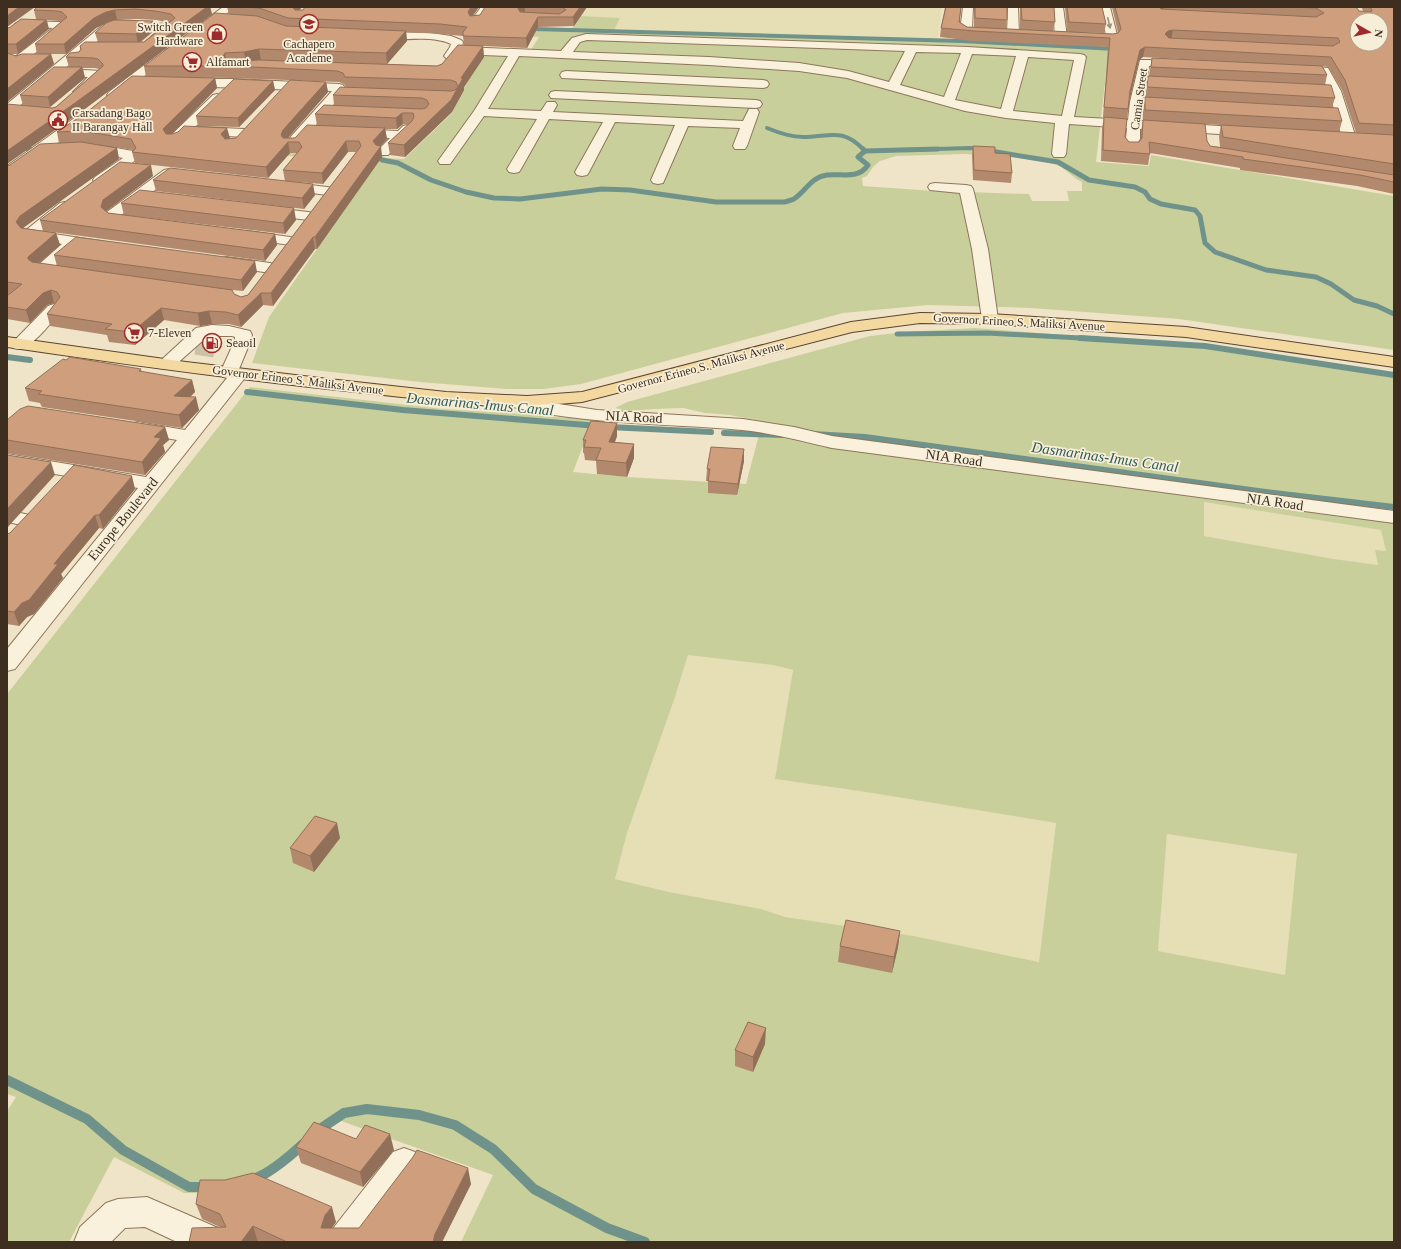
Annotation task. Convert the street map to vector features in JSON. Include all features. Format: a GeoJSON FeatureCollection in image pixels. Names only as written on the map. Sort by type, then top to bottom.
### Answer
{"type":"FeatureCollection","features":[{"type":"Feature","properties":{"kind":"main road","name":"Governor Erineo S. Maliksi Avenue"},"geometry":{"type":"LineString","coordinates":[[13,343],[234,374],[426,395],[515,402],[559,400],[582,397],[851,327],[920,318],[990,319],[1186,332],[1394,362]]}},
{"type":"Feature","properties":{"kind":"street"},"geometry":{"type":"LineString","coordinates":[[476,22],[486,7]]}},
{"type":"Feature","properties":{"kind":"street"},"geometry":{"type":"LineString","coordinates":[[968,7],[966,32],[1017,34],[1013,7]]}},
{"type":"Feature","properties":{"kind":"street"},"geometry":{"type":"LineString","coordinates":[[1058,7],[1057,36],[1112,39],[1105,7]]}},
{"type":"Feature","properties":{"kind":"street"},"geometry":{"type":"LineString","coordinates":[[189,36],[212,14],[228,8]]}},
{"type":"Feature","properties":{"kind":"street"},"geometry":{"type":"LineString","coordinates":[[7,69],[62,28],[59,25],[16,28],[38,11]]}},
{"type":"Feature","properties":{"kind":"street"},"geometry":{"type":"LineString","coordinates":[[212,14],[234,20]]}},
{"type":"Feature","properties":{"kind":"street"},"geometry":{"type":"LineString","coordinates":[[41,113],[13,112],[10,108],[107,27],[169,28],[144,47],[139,48]]}},
{"type":"Feature","properties":{"kind":"street"},"geometry":{"type":"LineString","coordinates":[[363,35],[441,38],[454,40],[457,42],[454,50],[442,66]]}},
{"type":"Feature","properties":{"kind":"street"},"geometry":{"type":"LineString","coordinates":[[514,169],[546,115],[566,75],[570,55],[576,40],[586,37],[968,50],[1080,57],[1064,121],[1059,154]]}},
{"type":"Feature","properties":{"kind":"street"},"geometry":{"type":"LineString","coordinates":[[102,104],[141,79],[155,62],[178,45]]}},
{"type":"Feature","properties":{"kind":"street"},"geometry":{"type":"LineString","coordinates":[[84,47],[100,47]]}},
{"type":"Feature","properties":{"kind":"street"},"geometry":{"type":"LineString","coordinates":[[893,87],[912,48]]}},
{"type":"Feature","properties":{"kind":"street"},"geometry":{"type":"LineString","coordinates":[[454,50],[769,65],[848,75],[948,102],[1006,114],[1064,121],[1264,133]]}},
{"type":"Feature","properties":{"kind":"street"},"geometry":{"type":"LineString","coordinates":[[948,102],[968,50]]}},
{"type":"Feature","properties":{"kind":"street"},"geometry":{"type":"LineString","coordinates":[[445,161],[480,112],[515,53]]}},
{"type":"Feature","properties":{"kind":"street"},"geometry":{"type":"LineString","coordinates":[[1006,114],[1023,53]]}},
{"type":"Feature","properties":{"kind":"street"},"geometry":{"type":"LineString","coordinates":[[7,58],[85,59]]}},
{"type":"Feature","properties":{"kind":"street"},"geometry":{"type":"LineString","coordinates":[[140,61],[155,62]]}},
{"type":"Feature","properties":{"kind":"street","name":"Camia Street"},"geometry":{"type":"LineString","coordinates":[[1132,148],[1134,125],[1140,102],[1140,81],[1144,62],[1191,64]]}},
{"type":"Feature","properties":{"kind":"street"},"geometry":{"type":"LineString","coordinates":[[740,146],[769,65]]}},
{"type":"Feature","properties":{"kind":"street"},"geometry":{"type":"LineString","coordinates":[[1285,69],[1324,71],[1335,91],[1349,138]]}},
{"type":"Feature","properties":{"kind":"street"},"geometry":{"type":"LineString","coordinates":[[54,72],[98,74],[69,101]]}},
{"type":"Feature","properties":{"kind":"street"},"geometry":{"type":"LineString","coordinates":[[566,75],[763,84]]}},
{"type":"Feature","properties":{"kind":"street"},"geometry":{"type":"LineString","coordinates":[[176,81],[216,84],[229,82],[336,87],[340,90],[291,145]]}},
{"type":"Feature","properties":{"kind":"street"},"geometry":{"type":"LineString","coordinates":[[1140,81],[1156,82]]}},
{"type":"Feature","properties":{"kind":"street"},"geometry":{"type":"LineString","coordinates":[[229,82],[179,135],[244,133]]}},
{"type":"Feature","properties":{"kind":"street"},"geometry":{"type":"LineString","coordinates":[[278,96],[288,85]]}},
{"type":"Feature","properties":{"kind":"street"},"geometry":{"type":"LineString","coordinates":[[1320,90],[1335,91]]}},
{"type":"Feature","properties":{"kind":"street"},"geometry":{"type":"LineString","coordinates":[[336,93],[352,94]]}},
{"type":"Feature","properties":{"kind":"street"},"geometry":{"type":"LineString","coordinates":[[556,95],[756,104]]}},
{"type":"Feature","properties":{"kind":"street"},"geometry":{"type":"LineString","coordinates":[[320,111],[336,112]]}},
{"type":"Feature","properties":{"kind":"street"},"geometry":{"type":"LineString","coordinates":[[480,112],[748,125]]}},
{"type":"Feature","properties":{"kind":"street"},"geometry":{"type":"LineString","coordinates":[[7,172],[90,113]]}},
{"type":"Feature","properties":{"kind":"street"},"geometry":{"type":"LineString","coordinates":[[1327,113],[1343,114]]}},
{"type":"Feature","properties":{"kind":"street"},"geometry":{"type":"LineString","coordinates":[[582,172],[611,118]]}},
{"type":"Feature","properties":{"kind":"street"},"geometry":{"type":"LineString","coordinates":[[383,152],[418,120]]}},
{"type":"Feature","properties":{"kind":"street"},"geometry":{"type":"LineString","coordinates":[[232,145],[253,122]]}},
{"type":"Feature","properties":{"kind":"street"},"geometry":{"type":"LineString","coordinates":[[658,180],[683,122]]}},
{"type":"Feature","properties":{"kind":"street"},"geometry":{"type":"LineString","coordinates":[[304,130],[319,131]]}},
{"type":"Feature","properties":{"kind":"street"},"geometry":{"type":"LineString","coordinates":[[1210,130],[1212,144]]}},
{"type":"Feature","properties":{"kind":"street"},"geometry":{"type":"LineString","coordinates":[[342,132],[403,134]]}},
{"type":"Feature","properties":{"kind":"street"},"geometry":{"type":"LineString","coordinates":[[1333,137],[1364,139]]}},
{"type":"Feature","properties":{"kind":"street"},"geometry":{"type":"LineString","coordinates":[[40,150],[71,147],[128,154],[130,159],[87,190]]}},
{"type":"Feature","properties":{"kind":"street"},"geometry":{"type":"LineString","coordinates":[[119,167],[184,174]]}},
{"type":"Feature","properties":{"kind":"street"},"geometry":{"type":"LineString","coordinates":[[148,224],[112,218],[112,215],[169,173]]}},
{"type":"Feature","properties":{"kind":"street"},"geometry":{"type":"LineString","coordinates":[[282,174],[272,185],[327,191]]}},
{"type":"Feature","properties":{"kind":"street"},"geometry":{"type":"LineString","coordinates":[[276,259],[336,180]]}},
{"type":"Feature","properties":{"kind":"street"},"geometry":{"type":"LineString","coordinates":[[935,187],[966,189],[980,249],[990,319]]}},
{"type":"Feature","properties":{"kind":"street"},"geometry":{"type":"LineString","coordinates":[[139,195],[161,198]]}},
{"type":"Feature","properties":{"kind":"street"},"geometry":{"type":"LineString","coordinates":[[74,199],[28,234],[114,247]]}},
{"type":"Feature","properties":{"kind":"street"},"geometry":{"type":"LineString","coordinates":[[252,209],[308,216]]}},
{"type":"Feature","properties":{"kind":"street"},"geometry":{"type":"LineString","coordinates":[[235,234],[276,259]]}},
{"type":"Feature","properties":{"kind":"street"},"geometry":{"type":"LineString","coordinates":[[74,242],[41,270],[75,275]]}},
{"type":"Feature","properties":{"kind":"street"},"geometry":{"type":"LineString","coordinates":[[215,260],[276,259]]}},
{"type":"Feature","properties":{"kind":"street"},"geometry":{"type":"LineString","coordinates":[[13,343],[35,330],[54,309]]}},
{"type":"Feature","properties":{"kind":"street"},"geometry":{"type":"LineString","coordinates":[[166,364],[192,345],[202,332],[210,330],[239,333],[244,335],[240,351],[221,348]]}},
{"type":"Feature","properties":{"kind":"street","name":"Europe Boulevard"},"geometry":{"type":"LineString","coordinates":[[11,653],[190,436],[234,374],[240,351]]}},
{"type":"Feature","properties":{"kind":"street","name":"NIA Road"},"geometry":{"type":"LineString","coordinates":[[515,402],[597,415],[697,420],[750,426],[794,433],[832,442],[1394,517]]}},
{"type":"Feature","properties":{"kind":"street"},"geometry":{"type":"LineString","coordinates":[[119,425],[190,436]]}},
{"type":"Feature","properties":{"kind":"street"},"geometry":{"type":"LineString","coordinates":[[7,460],[151,484]]}},
{"type":"Feature","properties":{"kind":"street"},"geometry":{"type":"LineString","coordinates":[[57,487],[72,471]]}},
{"type":"Feature","properties":{"kind":"street"},"geometry":{"type":"LineString","coordinates":[[7,516],[32,514],[12,537]]}},
{"type":"Feature","properties":{"kind":"street"},"geometry":{"type":"LineString","coordinates":[[343,1242],[404,1162]]}},
{"type":"Feature","properties":{"kind":"street"},"geometry":{"type":"LineString","coordinates":[[90,1242],[92,1238],[118,1214],[147,1212],[213,1242]]}},
{"type":"Feature","properties":{"kind":"shaded area"},"geometry":{"type":"Polygon","coordinates":[[[588,7],[942,7],[938,40],[932,40],[614,30],[620,18],[581,16],[588,7]]]}},
{"type":"Feature","properties":{"kind":"shaded area"},"geometry":{"type":"Polygon","coordinates":[[[1204,502],[1381,530],[1386,551],[1375,550],[1378,565],[1334,559],[1204,536],[1204,502]]]}},
{"type":"Feature","properties":{"kind":"shaded area"},"geometry":{"type":"Polygon","coordinates":[[[688,655],[773,665],[793,670],[775,779],[866,792],[1056,823],[1039,962],[914,936],[785,917],[761,909],[669,892],[615,879],[627,833],[674,700],[688,655]]]}},
{"type":"Feature","properties":{"kind":"shaded area"},"geometry":{"type":"Polygon","coordinates":[[[1167,834],[1297,854],[1285,975],[1158,951],[1167,834]]]}},
{"type":"Feature","properties":{"kind":"green space"},"geometry":{"type":"Polygon","coordinates":[[[581,16],[620,18],[614,30],[961,41],[1109,48],[1096,162],[1149,166],[1151,155],[1394,196],[1394,350],[1179,319],[1031,308],[928,305],[843,313],[581,384],[544,389],[506,389],[420,382],[252,363],[269,317],[379,161],[375,159],[359,158],[360,154],[339,147],[328,153],[311,153],[308,157],[271,155],[274,152],[135,148],[139,144],[260,148],[322,147],[344,142],[358,142],[386,158],[404,159],[452,113],[463,89],[488,49],[530,51],[539,37],[521,36],[528,27],[572,28],[581,16]],[[966,154],[896,156],[880,161],[873,167],[867,176],[862,178],[863,186],[934,191],[1029,194],[1032,201],[1069,201],[1067,191],[1082,191],[1082,182],[1059,166],[1026,159],[966,154]]]}},
{"type":"Feature","properties":{"kind":"green space"},"geometry":{"type":"Polygon","coordinates":[[[975,328],[1205,346],[1394,375],[1394,510],[850,439],[730,415],[705,413],[683,408],[628,411],[615,408],[627,402],[870,336],[905,332],[975,328]]]}},
{"type":"Feature","properties":{"kind":"green space"},"geometry":{"type":"Polygon","coordinates":[[[250,387],[443,409],[593,420],[573,472],[627,477],[746,484],[760,431],[1154,490],[1394,523],[1394,1242],[461,1242],[493,1175],[341,1121],[323,1133],[294,1159],[261,1183],[225,1193],[184,1193],[114,1157],[69,1242],[7,1242],[7,1111],[16,1097],[7,1094],[7,694],[250,387]],[[1204,502],[1204,536],[1334,559],[1378,565],[1375,550],[1386,551],[1381,530],[1204,502]],[[688,655],[674,700],[627,833],[615,879],[669,892],[761,909],[785,917],[914,936],[1039,962],[1056,823],[866,792],[775,779],[793,670],[773,665],[688,655]],[[1167,834],[1158,951],[1285,975],[1297,854],[1167,834]]]}},
{"type":"Feature","properties":{"kind":"building"},"geometry":{"type":"Polygon","coordinates":[[[7,7],[19,7],[7,16],[7,7]]]}},
{"type":"Feature","properties":{"kind":"building"},"geometry":{"type":"Polygon","coordinates":[[[37,7],[207,7],[7,151],[7,104],[52,108],[56,107],[103,66],[98,59],[66,57],[70,53],[79,52],[81,49],[80,46],[85,42],[144,42],[175,18],[171,14],[155,11],[135,9],[115,10],[106,12],[94,18],[64,44],[35,44],[67,17],[62,12],[34,10],[37,7]]]}},
{"type":"Feature","properties":{"kind":"building"},"geometry":{"type":"Polygon","coordinates":[[[246,7],[292,7],[295,10],[303,10],[305,7],[471,7],[468,12],[470,16],[480,15],[485,7],[520,7],[518,8],[520,12],[559,14],[566,10],[562,7],[580,7],[573,17],[538,17],[526,38],[463,36],[463,32],[467,27],[440,24],[288,18],[259,8],[246,7]]]}},
{"type":"Feature","properties":{"kind":"building"},"geometry":{"type":"Polygon","coordinates":[[[946,7],[961,7],[959,22],[967,27],[1113,34],[1118,33],[1121,29],[1115,7],[1159,7],[1161,9],[1316,17],[1324,13],[1316,8],[1290,7],[1356,7],[1359,11],[1371,12],[1372,10],[1370,7],[1394,7],[1394,125],[1359,123],[1345,80],[1331,57],[1145,47],[1140,50],[1130,91],[1128,109],[1104,107],[1110,38],[941,28],[946,7]],[[1173,30],[1168,31],[1165,34],[1169,38],[1333,46],[1340,42],[1338,38],[1173,30]]]}},
{"type":"Feature","properties":{"kind":"building"},"geometry":{"type":"Polygon","coordinates":[[[975,7],[1007,7],[1007,20],[975,18],[975,7]]]}},
{"type":"Feature","properties":{"kind":"building"},"geometry":{"type":"Polygon","coordinates":[[[1021,7],[1054,7],[1055,22],[1022,20],[1021,7]]]}},
{"type":"Feature","properties":{"kind":"building"},"geometry":{"type":"Polygon","coordinates":[[[1067,7],[1102,7],[1106,24],[1069,22],[1067,7]]]}},
{"type":"Feature","properties":{"kind":"building"},"geometry":{"type":"Polygon","coordinates":[[[215,13],[257,16],[286,26],[406,31],[386,53],[259,49],[244,52],[225,53],[222,58],[225,62],[259,60],[437,66],[442,64],[458,45],[483,46],[461,78],[463,78],[451,100],[404,145],[388,143],[412,121],[414,117],[413,113],[402,113],[396,118],[315,114],[324,105],[422,109],[426,108],[429,104],[427,100],[422,98],[333,95],[340,87],[451,91],[458,87],[456,82],[451,80],[345,77],[343,73],[337,71],[230,66],[144,66],[215,13]]]}},
{"type":"Feature","properties":{"kind":"building"},"geometry":{"type":"Polygon","coordinates":[[[21,19],[46,20],[16,44],[7,44],[7,28],[21,19]]]}},
{"type":"Feature","properties":{"kind":"building"},"geometry":{"type":"Polygon","coordinates":[[[114,20],[153,21],[136,34],[95,33],[106,23],[114,20]]]}},
{"type":"Feature","properties":{"kind":"building"},"geometry":{"type":"Polygon","coordinates":[[[7,53],[16,56],[22,54],[51,54],[7,89],[7,53]]]}},
{"type":"Feature","properties":{"kind":"building"},"geometry":{"type":"Polygon","coordinates":[[[1152,58],[1322,66],[1327,75],[1151,67],[1152,58]]]}},
{"type":"Feature","properties":{"kind":"building"},"geometry":{"type":"Polygon","coordinates":[[[54,67],[82,67],[48,97],[20,95],[54,67]]]}},
{"type":"Feature","properties":{"kind":"building"},"geometry":{"type":"Polygon","coordinates":[[[132,76],[215,78],[163,129],[166,134],[172,134],[178,132],[184,126],[227,128],[221,134],[225,139],[236,138],[290,80],[326,82],[283,130],[281,135],[283,138],[295,138],[307,125],[385,128],[373,141],[376,145],[381,146],[315,237],[313,237],[271,293],[261,293],[238,315],[226,312],[209,311],[198,313],[161,308],[132,332],[105,329],[112,324],[47,314],[60,297],[57,292],[51,290],[43,293],[26,310],[7,307],[7,296],[22,284],[7,282],[7,166],[40,144],[81,142],[117,148],[20,216],[16,222],[21,228],[56,233],[28,257],[28,259],[32,262],[232,290],[234,294],[241,297],[248,295],[361,146],[359,141],[346,141],[322,173],[283,170],[302,147],[299,142],[288,142],[266,167],[132,152],[136,148],[131,139],[82,131],[57,132],[87,112],[132,76]]]}},
{"type":"Feature","properties":{"kind":"building"},"geometry":{"type":"Polygon","coordinates":[[[1148,76],[1331,85],[1335,98],[1147,87],[1148,76]]]}},
{"type":"Feature","properties":{"kind":"building"},"geometry":{"type":"Polygon","coordinates":[[[234,79],[273,81],[238,118],[196,116],[234,79]]]}},
{"type":"Feature","properties":{"kind":"building"},"geometry":{"type":"Polygon","coordinates":[[[1145,97],[1338,108],[1342,121],[1145,110],[1145,97]]]}},
{"type":"Feature","properties":{"kind":"building"},"geometry":{"type":"Polygon","coordinates":[[[1104,117],[1127,119],[1125,137],[1129,142],[1139,142],[1142,138],[1143,120],[1205,124],[1207,141],[1210,146],[1394,175],[1394,182],[1360,175],[1243,159],[1243,157],[1149,142],[1150,154],[1103,150],[1104,117]]]}},
{"type":"Feature","properties":{"kind":"building"},"geometry":{"type":"Polygon","coordinates":[[[1221,125],[1394,135],[1394,164],[1223,137],[1221,125]]]}},
{"type":"Feature","properties":{"kind":"building"},"geometry":{"type":"Polygon","coordinates":[[[973,146],[995,147],[995,153],[1010,154],[1012,173],[974,170],[973,146]]]}},
{"type":"Feature","properties":{"kind":"building"},"geometry":{"type":"Polygon","coordinates":[[[120,162],[151,165],[103,200],[101,207],[108,213],[275,234],[263,250],[40,220],[120,162]]]}},
{"type":"Feature","properties":{"kind":"building"},"geometry":{"type":"Polygon","coordinates":[[[170,168],[313,184],[302,198],[153,180],[170,168]]]}},
{"type":"Feature","properties":{"kind":"building"},"geometry":{"type":"Polygon","coordinates":[[[140,190],[294,208],[283,223],[121,203],[140,190]]]}},
{"type":"Feature","properties":{"kind":"building"},"geometry":{"type":"Polygon","coordinates":[[[76,237],[255,261],[241,280],[54,255],[76,237]]]}},
{"type":"Feature","properties":{"kind":"building"},"geometry":{"type":"Polygon","coordinates":[[[70,357],[141,369],[139,371],[192,380],[174,396],[196,397],[179,415],[38,394],[42,391],[25,388],[63,359],[66,360],[70,357]]]}},
{"type":"Feature","properties":{"kind":"building"},"geometry":{"type":"Polygon","coordinates":[[[28,406],[165,427],[154,437],[161,438],[142,462],[7,440],[7,420],[20,409],[28,406]]]}},
{"type":"Feature","properties":{"kind":"building"},"geometry":{"type":"Polygon","coordinates":[[[591,421],[617,423],[609,442],[634,444],[626,463],[596,460],[601,448],[584,447],[586,440],[583,440],[591,421]]]}},
{"type":"Feature","properties":{"kind":"building"},"geometry":{"type":"Polygon","coordinates":[[[711,447],[744,449],[738,484],[708,481],[710,469],[707,469],[711,447]]]}},
{"type":"Feature","properties":{"kind":"building"},"geometry":{"type":"Polygon","coordinates":[[[7,455],[51,462],[7,509],[7,455]]]}},
{"type":"Feature","properties":{"kind":"building"},"geometry":{"type":"Polygon","coordinates":[[[74,465],[132,476],[99,515],[95,515],[62,554],[54,564],[58,564],[29,600],[22,603],[14,612],[7,611],[7,534],[10,533],[74,465]]]}},
{"type":"Feature","properties":{"kind":"building"},"geometry":{"type":"Polygon","coordinates":[[[315,816],[337,823],[310,856],[290,848],[315,816]]]}},
{"type":"Feature","properties":{"kind":"building"},"geometry":{"type":"Polygon","coordinates":[[[846,920],[900,931],[894,957],[840,946],[846,920]]]}},
{"type":"Feature","properties":{"kind":"building"},"geometry":{"type":"Polygon","coordinates":[[[748,1022],[766,1028],[753,1057],[735,1050],[748,1022]]]}},
{"type":"Feature","properties":{"kind":"building"},"geometry":{"type":"Polygon","coordinates":[[[314,1122],[356,1139],[365,1125],[390,1134],[360,1172],[296,1147],[314,1122]]]}},
{"type":"Feature","properties":{"kind":"building"},"geometry":{"type":"Polygon","coordinates":[[[417,1150],[468,1168],[435,1234],[433,1242],[287,1242],[253,1226],[241,1242],[189,1242],[192,1228],[226,1227],[220,1214],[196,1204],[200,1180],[225,1180],[253,1173],[332,1207],[325,1215],[321,1228],[359,1228],[417,1150]]]}},
{"type":"Feature","properties":{"kind":"waterway"},"geometry":{"type":"LineString","coordinates":[[533,29],[961,41],[1116,49]]}},
{"type":"Feature","properties":{"kind":"waterway"},"geometry":{"type":"LineString","coordinates":[[767,128],[776,132],[798,137],[828,135],[842,136],[849,138],[864,150]]}},
{"type":"Feature","properties":{"kind":"waterway"},"geometry":{"type":"LineString","coordinates":[[920,150],[970,148],[980,149]]}},
{"type":"Feature","properties":{"kind":"waterway"},"geometry":{"type":"LineString","coordinates":[[7,149],[32,149]]}},
{"type":"Feature","properties":{"kind":"waterway"},"geometry":{"type":"LineString","coordinates":[[920,150],[938,149]]}},
{"type":"Feature","properties":{"kind":"waterway"},"geometry":{"type":"LineString","coordinates":[[980,149],[985,150]]}},
{"type":"Feature","properties":{"kind":"waterway"},"geometry":{"type":"LineString","coordinates":[[980,149],[1058,162],[1089,180],[1135,187],[1145,192],[1150,199],[1161,204],[1195,210],[1200,216],[1205,243],[1215,252],[1266,270],[1316,277],[1331,284],[1354,300],[1377,306],[1394,314]]}},
{"type":"Feature","properties":{"kind":"waterway"},"geometry":{"type":"LineString","coordinates":[[903,150],[920,150]]}},
{"type":"Feature","properties":{"kind":"waterway"},"geometry":{"type":"LineString","coordinates":[[865,151],[920,150]]}},
{"type":"Feature","properties":{"kind":"waterway"},"geometry":{"type":"LineString","coordinates":[[374,155],[382,160],[398,163],[431,180],[466,192],[494,198],[520,199],[602,189],[630,190],[716,202],[785,202],[794,199],[813,181],[821,176],[849,175],[859,173],[864,170],[868,165],[858,157],[865,151]]}},
{"type":"Feature","properties":{"kind":"waterway"},"geometry":{"type":"LineString","coordinates":[[897,334],[987,333],[1099,339]]}},
{"type":"Feature","properties":{"kind":"waterway"},"geometry":{"type":"LineString","coordinates":[[1080,338],[1205,346],[1394,375]]}},
{"type":"Feature","properties":{"kind":"waterway","name":"Dasmarinas-Imus Canal"},"geometry":{"type":"LineString","coordinates":[[7,357],[30,360]]}},
{"type":"Feature","properties":{"kind":"waterway","name":"Dasmarinas-Imus Canal"},"geometry":{"type":"LineString","coordinates":[[247,392],[403,410],[598,426]]}},
{"type":"Feature","properties":{"kind":"waterway","name":"Dasmarinas-Imus Canal"},"geometry":{"type":"LineString","coordinates":[[609,427],[711,432]]}},
{"type":"Feature","properties":{"kind":"waterway","name":"Dasmarinas-Imus Canal"},"geometry":{"type":"LineString","coordinates":[[724,433],[782,435]]}},
{"type":"Feature","properties":{"kind":"waterway","name":"Dasmarinas-Imus Canal"},"geometry":{"type":"LineString","coordinates":[[813,434],[865,437],[1258,491],[1394,507]]}},
{"type":"Feature","properties":{"kind":"waterway"},"geometry":{"type":"LineString","coordinates":[[7,1080],[87,1119],[123,1150],[189,1187],[208,1187]]}},
{"type":"Feature","properties":{"kind":"waterway"},"geometry":{"type":"LineString","coordinates":[[317,1131],[344,1113],[367,1109],[419,1115],[455,1125],[493,1149],[534,1189],[607,1228],[645,1242]]}},
{"type":"Feature","properties":{"kind":"waterway"},"geometry":{"type":"LineString","coordinates":[[253,1179],[273,1169],[303,1144]]}},
{"type":"Feature","properties":{"kind":"tunnel"},"geometry":{"type":"LineString","coordinates":[[196,345],[221,349]]}},
{"type":"Feature","properties":{"kind":"place","name":"Cachapero Academe"},"geometry":{"type":"Point","coordinates":[309,24]}},
{"type":"Feature","properties":{"kind":"place","name":"Switch Green Hardware"},"geometry":{"type":"Point","coordinates":[217,34]}},
{"type":"Feature","properties":{"kind":"place","name":"Alfamart"},"geometry":{"type":"Point","coordinates":[192,62]}},
{"type":"Feature","properties":{"kind":"place","name":"Carsadang Bago II Barangay Hall"},"geometry":{"type":"Point","coordinates":[58,120]}},
{"type":"Feature","properties":{"kind":"place","name":"7-Eleven"},"geometry":{"type":"Point","coordinates":[134,333]}},
{"type":"Feature","properties":{"kind":"place","name":"Seaoil"},"geometry":{"type":"Point","coordinates":[212,343]}}]}
